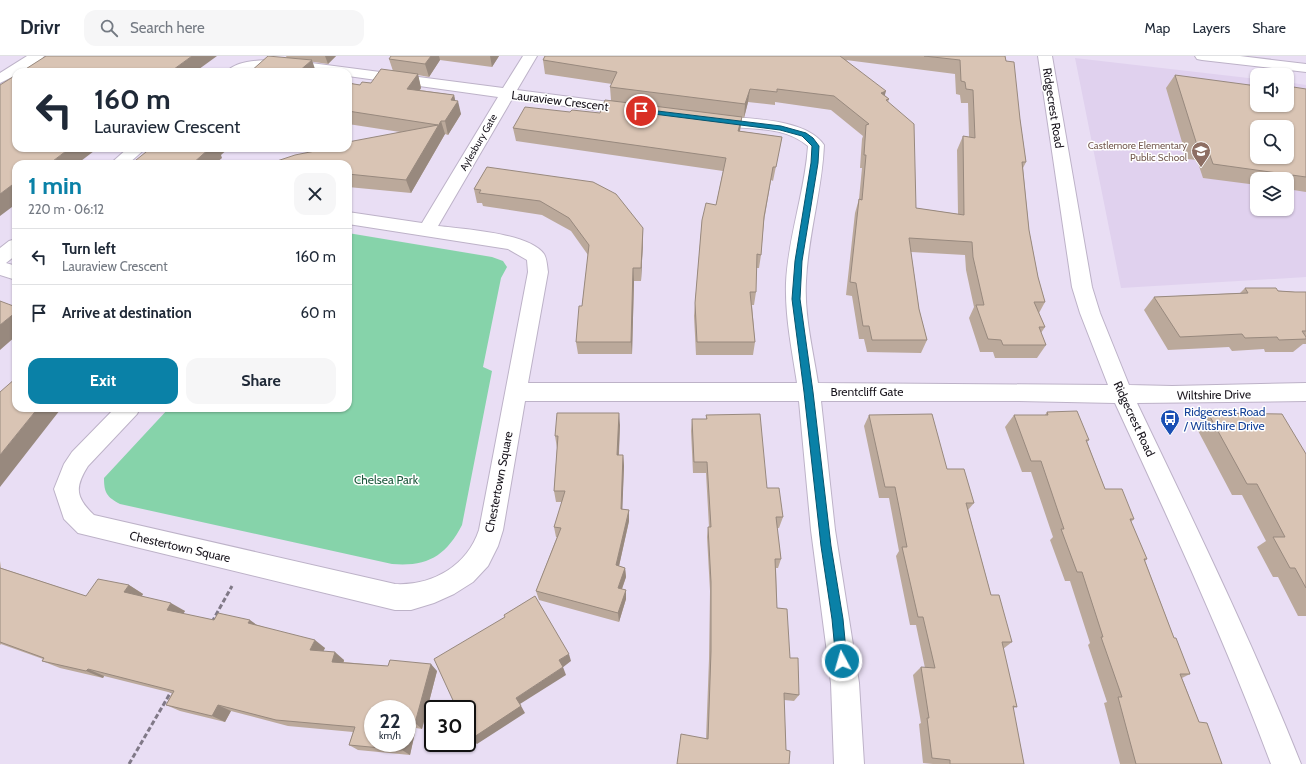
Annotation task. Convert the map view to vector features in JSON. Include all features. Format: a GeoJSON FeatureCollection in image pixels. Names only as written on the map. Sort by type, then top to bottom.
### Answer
{"type":"FeatureCollection","features":[{"type":"Feature","properties":{"kind":"street"},"geometry":{"type":"LineString","coordinates":[[18,68],[37,56]]}},
{"type":"Feature","properties":{"kind":"street","name":"Aylesbury Gate"},"geometry":{"type":"LineString","coordinates":[[427,229],[530,56]]}},
{"type":"Feature","properties":{"kind":"street","name":"Ridgecrest Road"},"geometry":{"type":"LineString","coordinates":[[1045,56],[1082,287],[1090,313],[1122,394],[1188,534],[1262,702],[1286,764]]}},
{"type":"Feature","properties":{"kind":"street"},"geometry":{"type":"LineString","coordinates":[[1202,56],[1306,68]]}},
{"type":"Feature","properties":{"kind":"street","name":"Lauraview Crescent"},"geometry":{"type":"LineString","coordinates":[[242,68],[250,64],[274,62],[318,68]]}},
{"type":"Feature","properties":{"kind":"street"},"geometry":{"type":"LineString","coordinates":[[0,79],[12,72]]}},
{"type":"Feature","properties":{"kind":"street","name":"Lauraview Crescent"},"geometry":{"type":"LineString","coordinates":[[352,73],[646,112]]}},
{"type":"Feature","properties":{"kind":"street"},"geometry":{"type":"LineString","coordinates":[[700,119],[781,128],[804,135],[811,139],[816,146],[815,163],[799,261],[796,299],[826,546],[845,686],[850,732],[849,764]]}},
{"type":"Feature","properties":{"kind":"street"},"geometry":{"type":"LineString","coordinates":[[123,160],[133,152]]}},
{"type":"Feature","properties":{"kind":"street","name":"Chestertown Square"},"geometry":{"type":"LineString","coordinates":[[125,412],[80,459],[72,471],[66,489],[73,511],[87,525],[395,597],[412,598],[428,593],[449,584],[471,568],[485,549],[491,530],[538,272],[536,258],[527,250],[512,243],[352,219]]}},
{"type":"Feature","properties":{"kind":"street"},"geometry":{"type":"LineString","coordinates":[[0,258],[12,248]]}},
{"type":"Feature","properties":{"kind":"street"},"geometry":{"type":"LineString","coordinates":[[0,268],[12,272]]}},
{"type":"Feature","properties":{"kind":"street","name":"Brentcliff Gate"},"geometry":{"type":"LineString","coordinates":[[516,392],[1122,394]]}},
{"type":"Feature","properties":{"kind":"street","name":"Wiltshire Drive"},"geometry":{"type":"LineString","coordinates":[[1122,394],[1226,395],[1306,392]]}},
{"type":"Feature","properties":{"kind":"path"},"geometry":{"type":"LineString","coordinates":[[208,628],[236,580]]}},
{"type":"Feature","properties":{"kind":"path"},"geometry":{"type":"LineString","coordinates":[[129,764],[173,689]]}},
{"type":"Feature","properties":{"kind":"shaded area","name":"Castlemore Elementary Public School"},"geometry":{"type":"Polygon","coordinates":[[[1075,58],[1250,78],[1250,112],[1294,112],[1294,83],[1306,85],[1306,277],[1121,288],[1075,58]]]}},
{"type":"Feature","properties":{"kind":"green space","name":"Chelsea Park"},"geometry":{"type":"Polygon","coordinates":[[[352,234],[492,257],[503,261],[507,267],[501,278],[483,367],[492,371],[462,525],[449,545],[434,557],[415,564],[392,564],[120,504],[107,494],[104,478],[165,412],[352,412],[352,234]]]}},
{"type":"Feature","properties":{"kind":"building"},"geometry":{"type":"Polygon","coordinates":[[[46,56],[192,56],[176,68],[27,68],[46,56]]]}},
{"type":"Feature","properties":{"kind":"building"},"geometry":{"type":"Polygon","coordinates":[[[268,56],[312,60],[303,68],[254,68],[268,56]]]}},
{"type":"Feature","properties":{"kind":"building"},"geometry":{"type":"Polygon","coordinates":[[[391,56],[431,56],[425,64],[389,59],[391,56]]]}},
{"type":"Feature","properties":{"kind":"building"},"geometry":{"type":"Polygon","coordinates":[[[545,56],[840,56],[886,91],[881,93],[889,99],[886,100],[914,124],[916,208],[964,215],[963,136],[975,138],[973,90],[966,89],[965,82],[961,81],[960,60],[924,56],[1005,56],[1006,61],[1014,62],[1026,162],[1022,162],[1029,230],[1038,277],[1045,302],[1034,302],[1045,327],[1039,327],[1046,345],[1003,345],[1001,340],[988,339],[976,305],[984,305],[973,257],[972,242],[909,238],[919,309],[927,340],[872,340],[869,326],[863,326],[856,283],[850,282],[859,199],[862,200],[866,155],[864,155],[866,125],[869,124],[834,96],[777,89],[777,92],[750,89],[745,104],[610,87],[617,72],[543,60],[545,56]]]}},
{"type":"Feature","properties":{"kind":"building"},"geometry":{"type":"Polygon","coordinates":[[[381,69],[418,74],[407,89],[454,95],[451,100],[458,101],[445,121],[441,121],[406,180],[352,174],[352,160],[280,160],[310,152],[352,152],[352,141],[438,125],[352,112],[352,84],[360,85],[362,82],[371,83],[381,69]]]}},
{"type":"Feature","properties":{"kind":"building"},"geometry":{"type":"Polygon","coordinates":[[[1175,75],[1250,85],[1250,112],[1294,112],[1294,87],[1306,89],[1306,177],[1294,175],[1294,172],[1270,172],[1213,164],[1207,147],[1197,145],[1175,75]]]}},
{"type":"Feature","properties":{"kind":"building"},"geometry":{"type":"Polygon","coordinates":[[[12,78],[12,152],[65,152],[54,160],[12,160],[12,185],[0,194],[0,85],[12,78]]]}},
{"type":"Feature","properties":{"kind":"building"},"geometry":{"type":"Polygon","coordinates":[[[605,100],[742,117],[738,131],[782,137],[776,167],[773,167],[764,217],[761,255],[757,254],[756,292],[750,292],[755,342],[697,342],[695,303],[702,220],[706,203],[716,205],[726,158],[513,128],[525,107],[570,112],[572,110],[600,113],[605,100]]]}},
{"type":"Feature","properties":{"kind":"building"},"geometry":{"type":"Polygon","coordinates":[[[146,152],[206,152],[196,160],[136,160],[146,152]]]}},
{"type":"Feature","properties":{"kind":"building"},"geometry":{"type":"Polygon","coordinates":[[[487,167],[593,182],[616,194],[643,228],[641,268],[633,268],[631,342],[576,342],[579,306],[582,306],[589,245],[569,218],[540,201],[479,193],[481,190],[474,189],[487,167]]]}},
{"type":"Feature","properties":{"kind":"building"},"geometry":{"type":"Polygon","coordinates":[[[1245,288],[1276,288],[1278,291],[1306,292],[1306,331],[1302,331],[1306,339],[1279,340],[1277,337],[1245,338],[1242,334],[1180,337],[1154,297],[1248,293],[1245,288]]]}},
{"type":"Feature","properties":{"kind":"building"},"geometry":{"type":"Polygon","coordinates":[[[0,301],[12,306],[12,315],[0,325],[0,301]]]}},
{"type":"Feature","properties":{"kind":"building"},"geometry":{"type":"Polygon","coordinates":[[[12,382],[12,412],[35,412],[0,455],[0,392],[12,382]]]}},
{"type":"Feature","properties":{"kind":"building"},"geometry":{"type":"Polygon","coordinates":[[[1077,411],[1089,440],[1086,440],[1105,489],[1122,489],[1134,519],[1130,519],[1147,559],[1144,559],[1174,638],[1176,638],[1190,674],[1180,674],[1199,722],[1207,723],[1222,764],[1136,764],[1118,697],[1122,697],[1101,637],[1103,637],[1082,572],[1077,572],[1061,529],[1064,529],[1041,461],[1031,461],[1014,415],[1048,415],[1047,412],[1077,411]]]}},
{"type":"Feature","properties":{"kind":"building"},"geometry":{"type":"Polygon","coordinates":[[[557,413],[619,413],[617,455],[623,455],[621,509],[629,510],[616,565],[625,568],[618,588],[626,590],[618,613],[536,591],[561,528],[554,527],[565,491],[554,491],[558,436],[555,436],[557,413]]]}},
{"type":"Feature","properties":{"kind":"building"},"geometry":{"type":"Polygon","coordinates":[[[1208,413],[1282,414],[1306,454],[1306,588],[1295,568],[1290,568],[1273,537],[1285,537],[1257,484],[1247,484],[1208,413]]]}},
{"type":"Feature","properties":{"kind":"building"},"geometry":{"type":"Polygon","coordinates":[[[760,414],[767,488],[779,488],[783,517],[776,517],[781,559],[775,559],[777,608],[787,609],[790,658],[798,658],[799,695],[784,693],[786,750],[790,751],[789,764],[677,764],[681,734],[708,739],[711,651],[711,582],[708,527],[711,527],[707,462],[694,462],[692,419],[707,419],[706,415],[760,414]]]}},
{"type":"Feature","properties":{"kind":"building"},"geometry":{"type":"Polygon","coordinates":[[[932,414],[947,469],[964,469],[974,503],[966,503],[991,595],[999,595],[1012,642],[1002,642],[1017,707],[1013,706],[1024,764],[950,764],[950,760],[932,758],[927,718],[929,718],[921,667],[935,668],[923,617],[918,617],[902,547],[907,547],[895,487],[885,487],[869,415],[932,414]]]}},
{"type":"Feature","properties":{"kind":"building"},"geometry":{"type":"Polygon","coordinates":[[[0,568],[86,596],[98,579],[129,585],[124,592],[171,603],[167,610],[214,620],[218,613],[250,620],[248,623],[315,640],[310,650],[335,652],[332,662],[388,666],[390,660],[431,664],[416,719],[416,700],[364,700],[364,746],[349,745],[355,727],[276,720],[218,705],[212,716],[166,705],[174,691],[88,669],[86,671],[42,661],[44,658],[0,642],[0,568]]]}},
{"type":"Feature","properties":{"kind":"building"},"geometry":{"type":"Polygon","coordinates":[[[535,596],[569,654],[559,660],[563,667],[516,698],[521,706],[476,736],[476,700],[453,700],[434,659],[505,617],[504,615],[535,596]]]}},
{"type":"Feature","properties":{"kind":"place","name":"Castlemore Elementary Public School"},"geometry":{"type":"Point","coordinates":[1201,168]}},
{"type":"Feature","properties":{"kind":"place","name":"Ridgecrest Road / Wiltshire Drive"},"geometry":{"type":"Point","coordinates":[1170,436]}},
{"type":"Feature","properties":{"kind":"route"},"geometry":{"type":"LineString","coordinates":[[641,111],[781,128],[795,131],[804,135],[811,139],[816,146],[815,163],[799,261],[796,299],[826,546],[842,661]]}}]}
